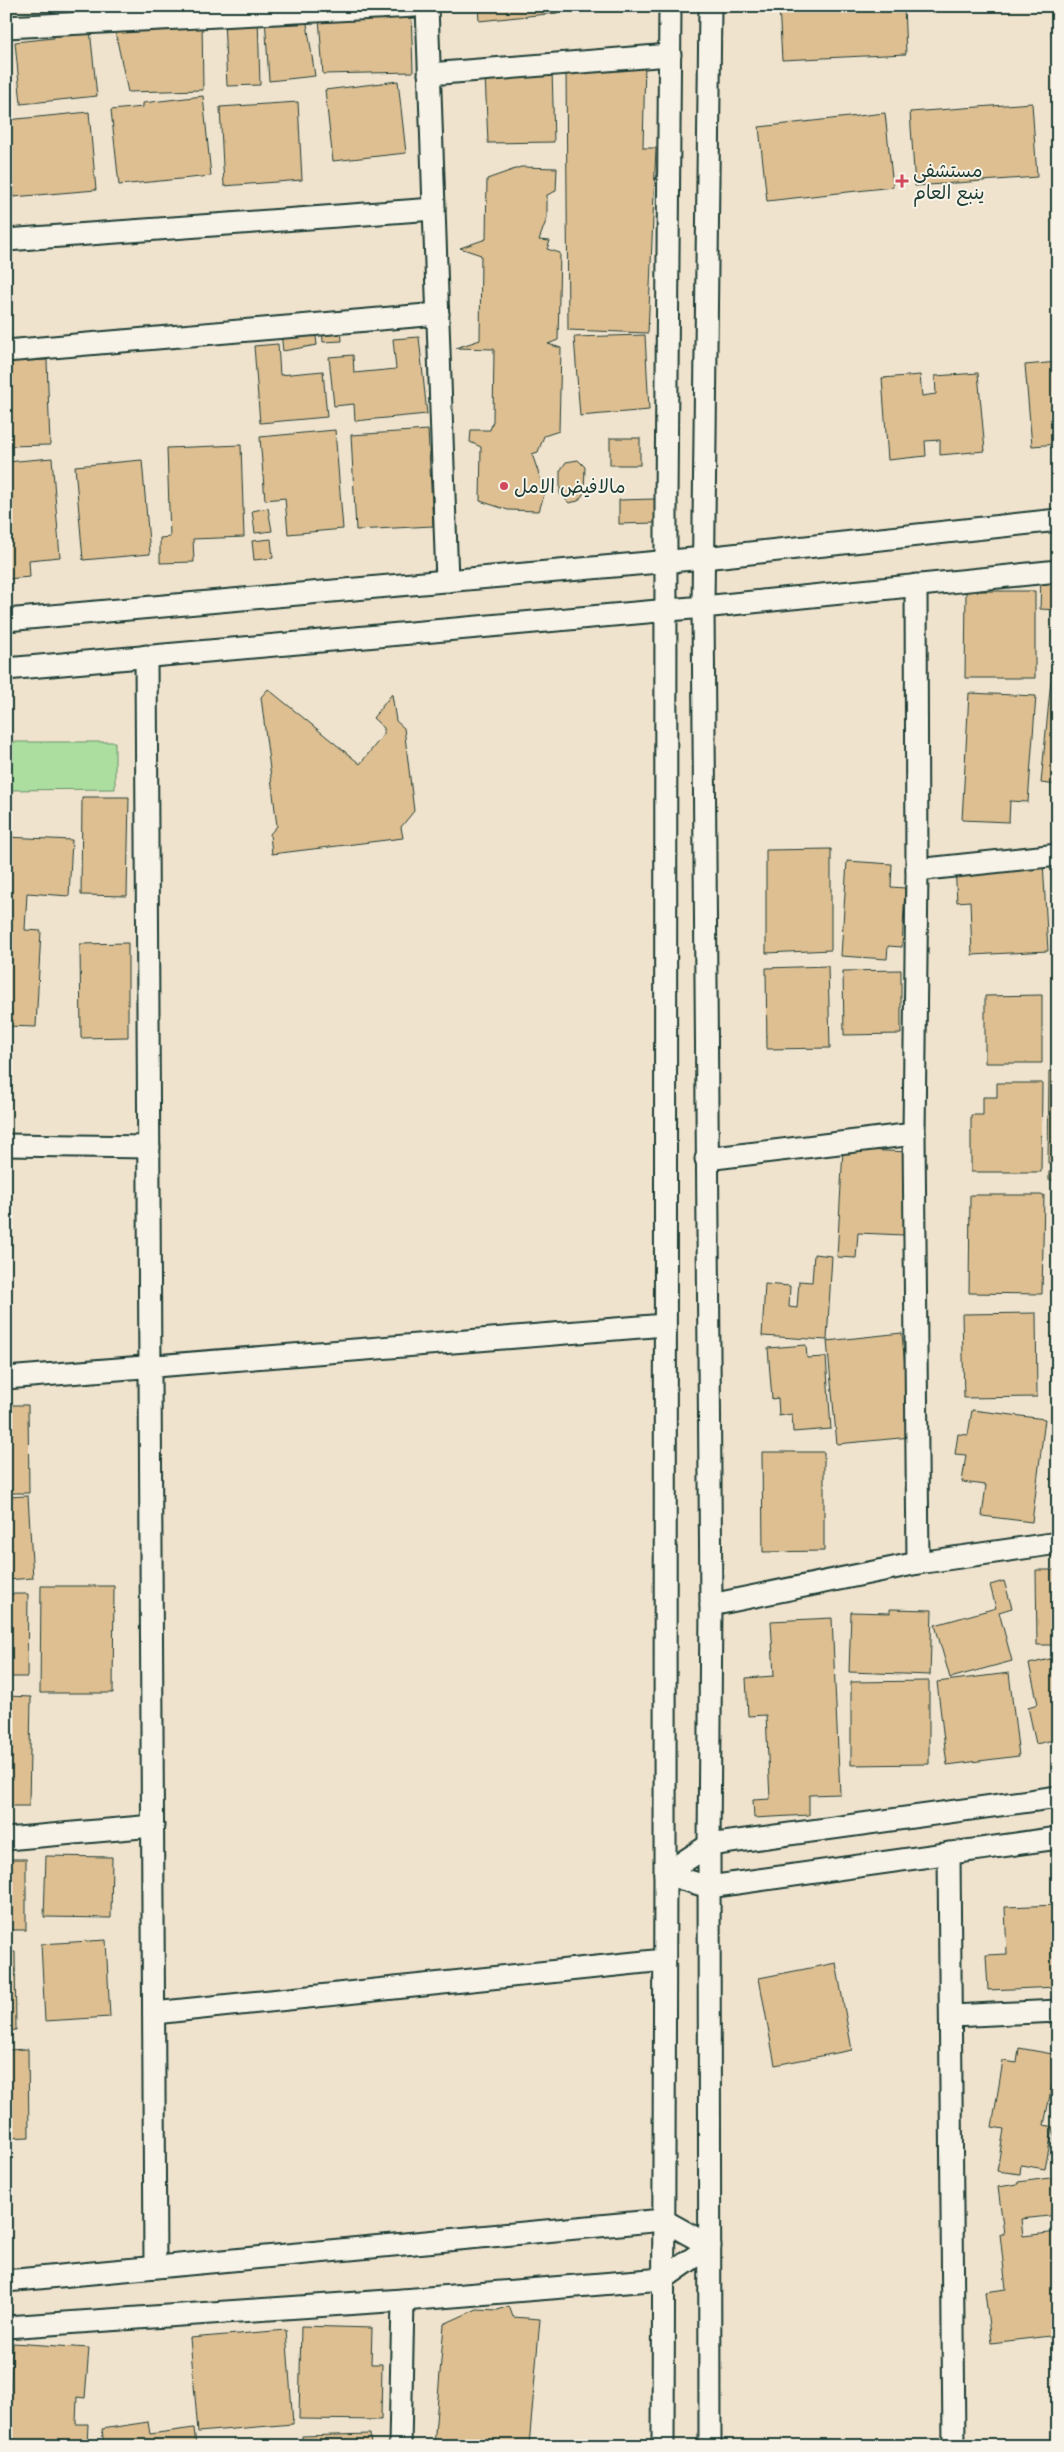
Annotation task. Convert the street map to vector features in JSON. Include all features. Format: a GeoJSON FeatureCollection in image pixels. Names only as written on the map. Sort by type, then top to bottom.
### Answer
{"type":"FeatureCollection","features":[{"type":"Feature","properties":{"kind":"street"},"geometry":{"type":"LineString","coordinates":[[6,26],[415,6]]}},
{"type":"Feature","properties":{"kind":"street"},"geometry":{"type":"LineString","coordinates":[[427,6],[447,581]]}},
{"type":"Feature","properties":{"kind":"street"},"geometry":{"type":"LineString","coordinates":[[663,2446],[666,561],[670,6]]}},
{"type":"Feature","properties":{"kind":"street"},"geometry":{"type":"LineString","coordinates":[[710,6],[703,607],[711,1605],[709,1845],[710,2446]]}},
{"type":"Feature","properties":{"kind":"street"},"geometry":{"type":"LineString","coordinates":[[429,74],[670,55]]}},
{"type":"Feature","properties":{"kind":"street"},"geometry":{"type":"LineString","coordinates":[[6,240],[434,209]]}},
{"type":"Feature","properties":{"kind":"street"},"geometry":{"type":"LineString","coordinates":[[6,351],[438,314]]}},
{"type":"Feature","properties":{"kind":"street"},"geometry":{"type":"LineString","coordinates":[[6,620],[704,558],[1058,520]]}},
{"type":"Feature","properties":{"kind":"street"},"geometry":{"type":"LineString","coordinates":[[6,669],[703,607],[1058,571]]}},
{"type":"Feature","properties":{"kind":"street"},"geometry":{"type":"LineString","coordinates":[[916,585],[917,870],[914,1134],[918,1562]]}},
{"type":"Feature","properties":{"kind":"street"},"geometry":{"type":"LineString","coordinates":[[146,656],[155,2267]]}},
{"type":"Feature","properties":{"kind":"street"},"geometry":{"type":"LineString","coordinates":[[917,870],[1058,854]]}},
{"type":"Feature","properties":{"kind":"street"},"geometry":{"type":"LineString","coordinates":[[706,1159],[914,1134]]}},
{"type":"Feature","properties":{"kind":"street"},"geometry":{"type":"LineString","coordinates":[[6,1145],[149,1147]]}},
{"type":"Feature","properties":{"kind":"street"},"geometry":{"type":"LineString","coordinates":[[6,1378],[665,1324]]}},
{"type":"Feature","properties":{"kind":"street"},"geometry":{"type":"LineString","coordinates":[[711,1605],[918,1562],[1058,1543]]}},
{"type":"Feature","properties":{"kind":"street"},"geometry":{"type":"LineString","coordinates":[[665,1874],[709,1845],[1058,1797]]}},
{"type":"Feature","properties":{"kind":"street"},"geometry":{"type":"LineString","coordinates":[[6,1839],[153,1826]]}},
{"type":"Feature","properties":{"kind":"street"},"geometry":{"type":"LineString","coordinates":[[665,1874],[709,1887],[1058,1838]]}},
{"type":"Feature","properties":{"kind":"street"},"geometry":{"type":"LineString","coordinates":[[948,1853],[952,2016],[954,2446]]}},
{"type":"Feature","properties":{"kind":"street"},"geometry":{"type":"LineString","coordinates":[[154,2013],[664,1960]]}},
{"type":"Feature","properties":{"kind":"street"},"geometry":{"type":"LineString","coordinates":[[952,2016],[1058,2010]]}},
{"type":"Feature","properties":{"kind":"street"},"geometry":{"type":"LineString","coordinates":[[6,2281],[663,2220],[710,2246]]}},
{"type":"Feature","properties":{"kind":"street"},"geometry":{"type":"LineString","coordinates":[[6,2327],[403,2300],[663,2279],[710,2246]]}},
{"type":"Feature","properties":{"kind":"street"},"geometry":{"type":"LineString","coordinates":[[400,2446],[403,2300]]}},
{"type":"Feature","properties":{"kind":"green space"},"geometry":{"type":"Polygon","coordinates":[[[7,742],[115,742],[115,789],[7,790],[7,742]]]}},
{"type":"Feature","properties":{"kind":"building"},"geometry":{"type":"Polygon","coordinates":[[[478,6],[557,6],[557,13],[479,21],[478,6]]]}},
{"type":"Feature","properties":{"kind":"building"},"geometry":{"type":"Polygon","coordinates":[[[779,6],[904,6],[906,54],[782,60],[779,6]]]}},
{"type":"Feature","properties":{"kind":"building"},"geometry":{"type":"Polygon","coordinates":[[[411,10],[413,72],[323,74],[319,17],[411,10]]]}},
{"type":"Feature","properties":{"kind":"building"},"geometry":{"type":"Polygon","coordinates":[[[258,17],[260,85],[227,86],[224,20],[258,17]]]}},
{"type":"Feature","properties":{"kind":"building"},"geometry":{"type":"Polygon","coordinates":[[[265,17],[306,17],[315,76],[269,81],[265,17]]]}},
{"type":"Feature","properties":{"kind":"building"},"geometry":{"type":"Polygon","coordinates":[[[202,19],[203,90],[128,92],[114,26],[202,19]]]}},
{"type":"Feature","properties":{"kind":"building"},"geometry":{"type":"Polygon","coordinates":[[[90,30],[97,96],[21,104],[15,42],[54,38],[53,34],[90,30]]]}},
{"type":"Feature","properties":{"kind":"building"},"geometry":{"type":"Polygon","coordinates":[[[645,62],[643,148],[656,148],[648,333],[568,330],[566,68],[645,62]]]}},
{"type":"Feature","properties":{"kind":"building"},"geometry":{"type":"Polygon","coordinates":[[[552,68],[554,142],[488,143],[485,75],[552,68]]]}},
{"type":"Feature","properties":{"kind":"building"},"geometry":{"type":"Polygon","coordinates":[[[398,81],[406,153],[333,161],[325,90],[398,81]]]}},
{"type":"Feature","properties":{"kind":"building"},"geometry":{"type":"Polygon","coordinates":[[[203,96],[211,176],[119,185],[111,110],[143,107],[143,103],[203,96]]]}},
{"type":"Feature","properties":{"kind":"building"},"geometry":{"type":"Polygon","coordinates":[[[298,102],[302,180],[224,186],[220,107],[298,102]]]}},
{"type":"Feature","properties":{"kind":"building"},"geometry":{"type":"Polygon","coordinates":[[[1032,103],[1037,177],[915,186],[910,112],[1032,103]]]}},
{"type":"Feature","properties":{"kind":"building"},"geometry":{"type":"Polygon","coordinates":[[[89,112],[96,190],[13,197],[7,120],[89,112]]]}},
{"type":"Feature","properties":{"kind":"building"},"geometry":{"type":"Polygon","coordinates":[[[885,113],[893,187],[767,201],[759,127],[885,113]]]}},
{"type":"Feature","properties":{"kind":"building"},"geometry":{"type":"Polygon","coordinates":[[[521,167],[557,168],[556,191],[547,195],[547,218],[539,240],[550,241],[547,249],[560,253],[558,340],[548,344],[561,348],[559,431],[544,436],[538,452],[532,454],[545,492],[539,511],[508,510],[480,501],[481,447],[470,442],[471,430],[490,430],[493,421],[494,349],[456,348],[480,340],[481,255],[460,248],[486,239],[487,179],[521,167]]]}},
{"type":"Feature","properties":{"kind":"building"},"geometry":{"type":"Polygon","coordinates":[[[322,327],[341,327],[342,341],[323,342],[322,327]]]}},
{"type":"Feature","properties":{"kind":"building"},"geometry":{"type":"Polygon","coordinates":[[[315,328],[317,345],[283,351],[281,333],[315,328]]]}},
{"type":"Feature","properties":{"kind":"building"},"geometry":{"type":"Polygon","coordinates":[[[645,335],[649,410],[580,416],[574,337],[645,335]]]}},
{"type":"Feature","properties":{"kind":"building"},"geometry":{"type":"Polygon","coordinates":[[[419,337],[427,414],[355,421],[354,404],[334,406],[329,357],[353,355],[354,373],[396,369],[393,339],[419,337]]]}},
{"type":"Feature","properties":{"kind":"building"},"geometry":{"type":"Polygon","coordinates":[[[278,344],[280,375],[323,371],[327,417],[260,423],[254,346],[278,344]]]}},
{"type":"Feature","properties":{"kind":"building"},"geometry":{"type":"Polygon","coordinates":[[[47,360],[50,445],[6,446],[6,362],[47,360]]]}},
{"type":"Feature","properties":{"kind":"building"},"geometry":{"type":"Polygon","coordinates":[[[1058,362],[1058,444],[1032,446],[1025,365],[1058,362]]]}},
{"type":"Feature","properties":{"kind":"building"},"geometry":{"type":"Polygon","coordinates":[[[978,373],[985,451],[940,455],[940,440],[925,441],[926,456],[888,460],[882,378],[920,375],[922,396],[936,394],[935,376],[978,373]]]}},
{"type":"Feature","properties":{"kind":"building"},"geometry":{"type":"Polygon","coordinates":[[[335,430],[343,529],[288,534],[285,498],[265,500],[260,437],[335,430]]]}},
{"type":"Feature","properties":{"kind":"building"},"geometry":{"type":"Polygon","coordinates":[[[428,430],[433,526],[356,530],[351,435],[428,430]]]}},
{"type":"Feature","properties":{"kind":"building"},"geometry":{"type":"Polygon","coordinates":[[[610,438],[640,438],[640,465],[610,465],[610,438]]]}},
{"type":"Feature","properties":{"kind":"building"},"geometry":{"type":"Polygon","coordinates":[[[241,445],[244,537],[193,539],[194,562],[160,563],[160,538],[170,537],[167,448],[241,445]]]}},
{"type":"Feature","properties":{"kind":"building"},"geometry":{"type":"Polygon","coordinates":[[[52,458],[60,557],[29,560],[30,577],[6,579],[6,462],[52,458]]]}},
{"type":"Feature","properties":{"kind":"building"},"geometry":{"type":"Polygon","coordinates":[[[142,460],[150,554],[83,560],[75,466],[142,460]]]}},
{"type":"Feature","properties":{"kind":"building"},"geometry":{"type":"Polygon","coordinates":[[[578,460],[585,467],[584,493],[578,501],[569,503],[560,494],[560,471],[566,462],[578,460]]]}},
{"type":"Feature","properties":{"kind":"building"},"geometry":{"type":"Polygon","coordinates":[[[655,499],[655,523],[619,524],[619,500],[655,499]]]}},
{"type":"Feature","properties":{"kind":"building"},"geometry":{"type":"Polygon","coordinates":[[[268,508],[272,531],[255,533],[252,511],[268,508]]]}},
{"type":"Feature","properties":{"kind":"building"},"geometry":{"type":"Polygon","coordinates":[[[271,539],[273,558],[254,560],[252,541],[271,539]]]}},
{"type":"Feature","properties":{"kind":"building"},"geometry":{"type":"Polygon","coordinates":[[[1041,575],[1058,576],[1058,610],[1040,609],[1041,575]]]}},
{"type":"Feature","properties":{"kind":"building"},"geometry":{"type":"Polygon","coordinates":[[[966,591],[1035,591],[1035,678],[965,678],[966,591]]]}},
{"type":"Feature","properties":{"kind":"building"},"geometry":{"type":"Polygon","coordinates":[[[1054,649],[1058,649],[1058,785],[1041,783],[1054,649]]]}},
{"type":"Feature","properties":{"kind":"building"},"geometry":{"type":"Polygon","coordinates":[[[268,689],[360,764],[384,734],[384,728],[373,718],[392,694],[396,721],[404,728],[414,811],[401,827],[403,838],[272,854],[270,834],[277,826],[261,697],[268,689]]]}},
{"type":"Feature","properties":{"kind":"building"},"geometry":{"type":"Polygon","coordinates":[[[969,693],[1036,696],[1028,802],[1010,801],[1009,822],[962,820],[969,693]]]}},
{"type":"Feature","properties":{"kind":"building"},"geometry":{"type":"Polygon","coordinates":[[[82,797],[129,797],[127,896],[81,895],[82,797]]]}},
{"type":"Feature","properties":{"kind":"building"},"geometry":{"type":"Polygon","coordinates":[[[6,837],[72,840],[69,896],[27,893],[25,930],[41,931],[36,1027],[6,1026],[6,837]]]}},
{"type":"Feature","properties":{"kind":"building"},"geometry":{"type":"Polygon","coordinates":[[[831,849],[831,950],[766,953],[766,850],[831,849]]]}},
{"type":"Feature","properties":{"kind":"building"},"geometry":{"type":"Polygon","coordinates":[[[847,861],[892,864],[891,887],[905,888],[902,947],[888,946],[887,959],[841,956],[847,861]]]}},
{"type":"Feature","properties":{"kind":"building"},"geometry":{"type":"Polygon","coordinates":[[[1043,861],[1048,951],[972,955],[970,901],[957,902],[955,866],[1043,861]]]}},
{"type":"Feature","properties":{"kind":"building"},"geometry":{"type":"Polygon","coordinates":[[[128,943],[128,1037],[81,1038],[80,944],[128,943]]]}},
{"type":"Feature","properties":{"kind":"building"},"geometry":{"type":"Polygon","coordinates":[[[1057,959],[1058,1046],[1055,1046],[1057,959]]]}},
{"type":"Feature","properties":{"kind":"building"},"geometry":{"type":"Polygon","coordinates":[[[828,966],[830,1048],[767,1049],[766,968],[828,966]]]}},
{"type":"Feature","properties":{"kind":"building"},"geometry":{"type":"Polygon","coordinates":[[[901,970],[901,1034],[844,1035],[843,971],[901,970]]]}},
{"type":"Feature","properties":{"kind":"building"},"geometry":{"type":"Polygon","coordinates":[[[1042,995],[1042,1063],[985,1063],[985,996],[1042,995]]]}},
{"type":"Feature","properties":{"kind":"building"},"geometry":{"type":"Polygon","coordinates":[[[1049,1071],[1058,1071],[1058,1163],[1048,1163],[1049,1071]]]}},
{"type":"Feature","properties":{"kind":"building"},"geometry":{"type":"Polygon","coordinates":[[[997,1083],[1042,1083],[1041,1172],[971,1172],[971,1115],[983,1115],[983,1097],[997,1097],[997,1083]]]}},
{"type":"Feature","properties":{"kind":"building"},"geometry":{"type":"Polygon","coordinates":[[[843,1149],[909,1152],[904,1235],[858,1233],[856,1258],[837,1257],[843,1149]]]}},
{"type":"Feature","properties":{"kind":"building"},"geometry":{"type":"Polygon","coordinates":[[[1049,1172],[1058,1172],[1058,1180],[1049,1180],[1049,1172]]]}},
{"type":"Feature","properties":{"kind":"building"},"geometry":{"type":"Polygon","coordinates":[[[1058,1183],[1058,1295],[1057,1295],[1055,1184],[1058,1183]]]}},
{"type":"Feature","properties":{"kind":"building"},"geometry":{"type":"Polygon","coordinates":[[[970,1195],[1044,1195],[1042,1294],[969,1293],[970,1195]]]}},
{"type":"Feature","properties":{"kind":"building"},"geometry":{"type":"Polygon","coordinates":[[[814,1254],[832,1256],[827,1340],[762,1336],[765,1284],[790,1286],[789,1307],[797,1308],[799,1281],[812,1282],[814,1254]]]}},
{"type":"Feature","properties":{"kind":"building"},"geometry":{"type":"Polygon","coordinates":[[[1036,1313],[1037,1397],[964,1398],[962,1314],[1036,1313]]]}},
{"type":"Feature","properties":{"kind":"building"},"geometry":{"type":"Polygon","coordinates":[[[902,1333],[911,1437],[837,1444],[827,1341],[902,1333]]]}},
{"type":"Feature","properties":{"kind":"building"},"geometry":{"type":"Polygon","coordinates":[[[806,1345],[807,1358],[826,1357],[831,1429],[793,1432],[792,1414],[779,1416],[778,1398],[772,1399],[768,1348],[806,1345]]]}},
{"type":"Feature","properties":{"kind":"building"},"geometry":{"type":"Polygon","coordinates":[[[6,1405],[28,1405],[29,1493],[6,1493],[6,1405]]]}},
{"type":"Feature","properties":{"kind":"building"},"geometry":{"type":"Polygon","coordinates":[[[972,1410],[1045,1419],[1032,1522],[982,1516],[986,1485],[962,1482],[966,1455],[955,1454],[958,1434],[968,1435],[972,1410]]]}},
{"type":"Feature","properties":{"kind":"building"},"geometry":{"type":"Polygon","coordinates":[[[762,1452],[824,1452],[824,1551],[763,1552],[762,1452]]]}},
{"type":"Feature","properties":{"kind":"building"},"geometry":{"type":"Polygon","coordinates":[[[28,1496],[33,1578],[6,1580],[6,1497],[28,1496]]]}},
{"type":"Feature","properties":{"kind":"building"},"geometry":{"type":"Polygon","coordinates":[[[1036,1570],[1058,1570],[1058,1645],[1037,1645],[1036,1570]]]}},
{"type":"Feature","properties":{"kind":"building"},"geometry":{"type":"Polygon","coordinates":[[[1004,1581],[1012,1608],[999,1612],[1012,1661],[950,1678],[935,1625],[996,1608],[990,1585],[1004,1581]]]}},
{"type":"Feature","properties":{"kind":"building"},"geometry":{"type":"Polygon","coordinates":[[[41,1586],[114,1586],[113,1693],[40,1693],[41,1586]]]}},
{"type":"Feature","properties":{"kind":"building"},"geometry":{"type":"Polygon","coordinates":[[[6,1594],[28,1594],[27,1677],[6,1677],[6,1594]]]}},
{"type":"Feature","properties":{"kind":"building"},"geometry":{"type":"Polygon","coordinates":[[[890,1609],[932,1610],[930,1675],[849,1672],[851,1612],[890,1613],[890,1609]]]}},
{"type":"Feature","properties":{"kind":"building"},"geometry":{"type":"Polygon","coordinates":[[[832,1618],[840,1794],[809,1795],[809,1815],[754,1818],[753,1800],[770,1799],[766,1715],[748,1716],[746,1678],[774,1676],[771,1621],[832,1618]]]}},
{"type":"Feature","properties":{"kind":"building"},"geometry":{"type":"Polygon","coordinates":[[[1058,1657],[1058,1739],[1036,1744],[1028,1707],[1038,1704],[1029,1664],[1058,1657]]]}},
{"type":"Feature","properties":{"kind":"building"},"geometry":{"type":"Polygon","coordinates":[[[1009,1673],[1019,1756],[947,1765],[937,1682],[1009,1673]]]}},
{"type":"Feature","properties":{"kind":"building"},"geometry":{"type":"Polygon","coordinates":[[[929,1681],[929,1764],[851,1765],[851,1682],[929,1681]]]}},
{"type":"Feature","properties":{"kind":"building"},"geometry":{"type":"Polygon","coordinates":[[[6,1696],[31,1697],[29,1806],[6,1806],[6,1696]]]}},
{"type":"Feature","properties":{"kind":"building"},"geometry":{"type":"Polygon","coordinates":[[[46,1856],[112,1857],[111,1918],[44,1917],[46,1856]]]}},
{"type":"Feature","properties":{"kind":"building"},"geometry":{"type":"Polygon","coordinates":[[[6,1859],[26,1859],[26,1930],[6,1930],[6,1859]]]}},
{"type":"Feature","properties":{"kind":"building"},"geometry":{"type":"Polygon","coordinates":[[[1058,1905],[1058,1987],[988,1990],[986,1955],[1007,1954],[1005,1907],[1058,1905]]]}},
{"type":"Feature","properties":{"kind":"building"},"geometry":{"type":"Polygon","coordinates":[[[106,1940],[110,2017],[45,2021],[41,1944],[106,1940]]]}},
{"type":"Feature","properties":{"kind":"building"},"geometry":{"type":"Polygon","coordinates":[[[6,1952],[15,1952],[16,2030],[6,2031],[6,1952]]]}},
{"type":"Feature","properties":{"kind":"building"},"geometry":{"type":"Polygon","coordinates":[[[836,1963],[852,2050],[775,2065],[759,1978],[836,1963]]]}},
{"type":"Feature","properties":{"kind":"building"},"geometry":{"type":"Polygon","coordinates":[[[1019,2048],[1058,2055],[1044,2125],[1053,2127],[1045,2169],[1021,2165],[1020,2174],[997,2171],[1004,2129],[992,2127],[1003,2061],[1017,2063],[1019,2048]]]}},
{"type":"Feature","properties":{"kind":"building"},"geometry":{"type":"Polygon","coordinates":[[[28,2049],[29,2137],[6,2138],[6,2050],[28,2049]]]}},
{"type":"Feature","properties":{"kind":"building"},"geometry":{"type":"Polygon","coordinates":[[[1054,2130],[1058,2130],[1058,2168],[1056,2168],[1054,2130]]]}},
{"type":"Feature","properties":{"kind":"building"},"geometry":{"type":"Polygon","coordinates":[[[1058,2177],[1058,2215],[1021,2219],[1023,2236],[1058,2232],[1058,2335],[991,2343],[985,2292],[1006,2289],[1000,2234],[1004,2234],[998,2187],[1018,2184],[1018,2182],[1058,2177]]]}},
{"type":"Feature","properties":{"kind":"building"},"geometry":{"type":"Polygon","coordinates":[[[509,2306],[513,2317],[540,2319],[529,2446],[434,2446],[444,2324],[477,2309],[498,2310],[509,2306]]]}},
{"type":"Feature","properties":{"kind":"building"},"geometry":{"type":"Polygon","coordinates":[[[301,2326],[372,2328],[371,2364],[382,2364],[381,2420],[299,2419],[301,2326]]]}},
{"type":"Feature","properties":{"kind":"building"},"geometry":{"type":"Polygon","coordinates":[[[286,2330],[293,2424],[198,2432],[190,2338],[286,2330]]]}},
{"type":"Feature","properties":{"kind":"building"},"geometry":{"type":"Polygon","coordinates":[[[13,2343],[89,2348],[85,2398],[77,2397],[76,2424],[88,2424],[87,2446],[7,2446],[13,2343]]]}},
{"type":"Feature","properties":{"kind":"building"},"geometry":{"type":"Polygon","coordinates":[[[148,2422],[150,2434],[194,2428],[196,2446],[104,2446],[102,2429],[148,2422]]]}},
{"type":"Feature","properties":{"kind":"building"},"geometry":{"type":"Polygon","coordinates":[[[370,2434],[371,2446],[302,2446],[302,2436],[370,2434]]]}},
{"type":"Feature","properties":{"kind":"building"},"geometry":{"type":"Polygon","coordinates":[[[1058,2442],[1058,2446],[1022,2446],[1022,2444],[1058,2442]]]}},
{"type":"Feature","properties":{"kind":"place","name":"مستشفى ينبع العام"},"geometry":{"type":"Point","coordinates":[902,181]}},
{"type":"Feature","properties":{"kind":"place","name":"مالافيض الامل"},"geometry":{"type":"Point","coordinates":[504,486]}}]}
